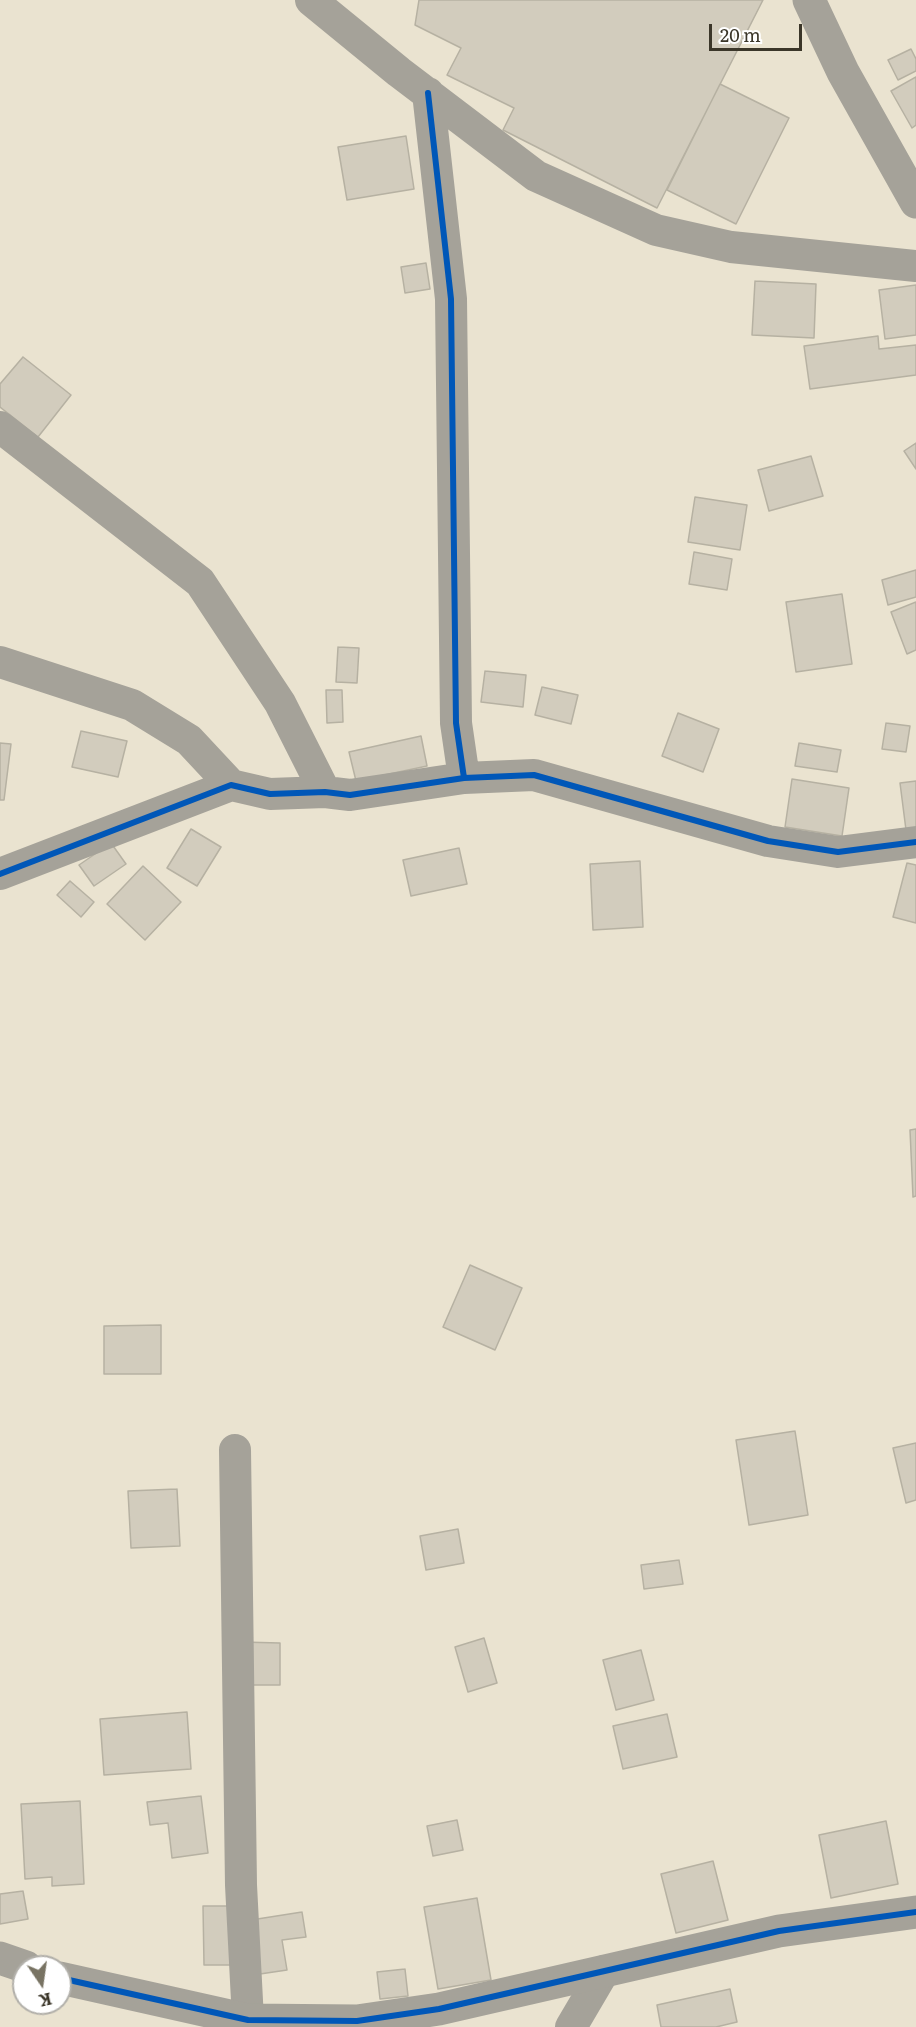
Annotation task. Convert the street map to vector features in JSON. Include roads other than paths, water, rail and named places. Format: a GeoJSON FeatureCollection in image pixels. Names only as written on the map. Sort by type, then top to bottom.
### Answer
{"type":"FeatureCollection","features":[{"type":"Feature","properties":{"kind":"street"},"geometry":{"type":"LineString","coordinates":[[311,0],[536,176],[656,230],[731,247],[916,266]]}},
{"type":"Feature","properties":{"kind":"street"},"geometry":{"type":"LineString","coordinates":[[809,0],[843,72],[916,202]]}},
{"type":"Feature","properties":{"kind":"street"},"geometry":{"type":"LineString","coordinates":[[428,93],[451,299],[456,723],[464,778]]}},
{"type":"Feature","properties":{"kind":"street"},"geometry":{"type":"LineString","coordinates":[[0,427],[200,582],[280,703],[325,792]]}},
{"type":"Feature","properties":{"kind":"street"},"geometry":{"type":"LineString","coordinates":[[0,662],[132,705],[189,740],[231,785],[270,794],[325,792],[350,795],[464,778],[534,775],[768,841],[838,852],[916,842]]}},
{"type":"Feature","properties":{"kind":"street"},"geometry":{"type":"LineString","coordinates":[[0,874],[231,785]]}},
{"type":"Feature","properties":{"kind":"street"},"geometry":{"type":"LineString","coordinates":[[235,1450],[241,1885],[249,2020]]}},
{"type":"Feature","properties":{"kind":"street"},"geometry":{"type":"LineString","coordinates":[[72,1981],[249,2020],[357,2021],[439,2009],[779,1930],[916,1912]]}},
{"type":"Feature","properties":{"kind":"street"},"geometry":{"type":"LineString","coordinates":[[571,2027],[604,1971]]}}]}
